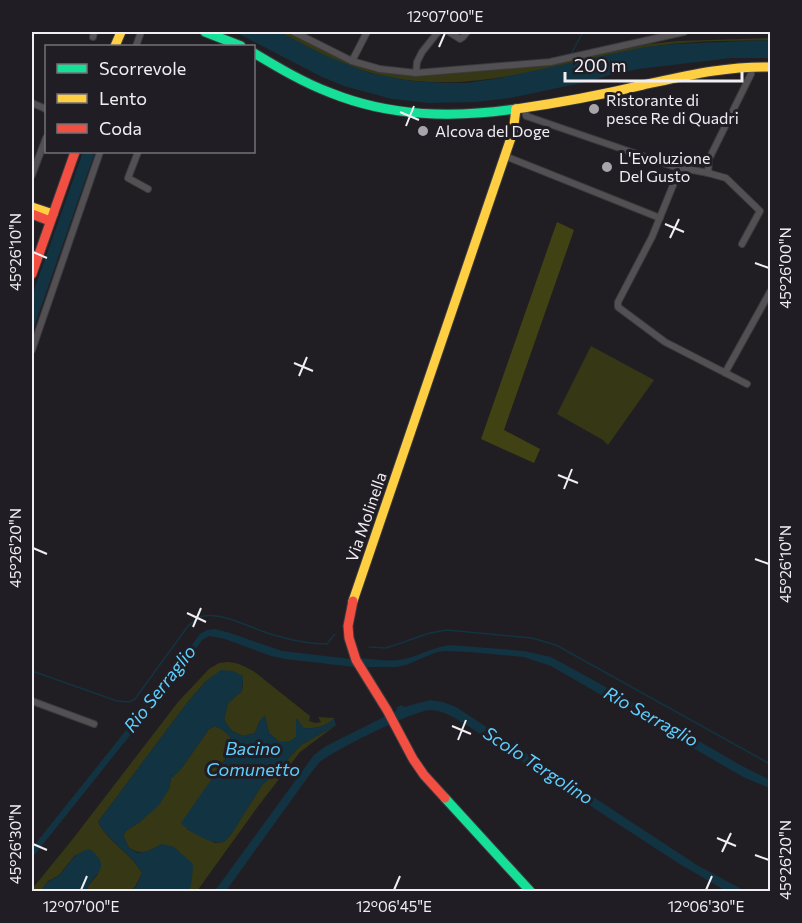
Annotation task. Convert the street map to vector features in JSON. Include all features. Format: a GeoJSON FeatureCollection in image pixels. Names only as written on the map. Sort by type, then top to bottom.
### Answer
{"type":"FeatureCollection","features":[{"type":"Feature","properties":{"kind":"street"},"geometry":{"type":"LineString","coordinates":[[205,32],[238,45]]}},
{"type":"Feature","properties":{"kind":"street"},"geometry":{"type":"LineString","coordinates":[[294,32],[352,60],[380,69],[416,73],[550,62],[684,32]]}},
{"type":"Feature","properties":{"kind":"street"},"geometry":{"type":"LineString","coordinates":[[352,60],[367,32]]}},
{"type":"Feature","properties":{"kind":"street"},"geometry":{"type":"LineString","coordinates":[[416,73],[417,62],[422,52],[438,32]]}},
{"type":"Feature","properties":{"kind":"street"},"geometry":{"type":"LineString","coordinates":[[449,32],[460,39],[467,32]]}},
{"type":"Feature","properties":{"kind":"street"},"geometry":{"type":"LineString","coordinates":[[255,54],[313,85],[347,99],[385,109],[417,114],[521,113],[714,71],[771,67]]}},
{"type":"Feature","properties":{"kind":"street"},"geometry":{"type":"LineString","coordinates":[[708,173],[709,159],[751,74],[751,68]]}},
{"type":"Feature","properties":{"kind":"street"},"geometry":{"type":"LineString","coordinates":[[521,113],[680,168],[726,178],[760,211],[742,244]]}},
{"type":"Feature","properties":{"kind":"street","name":"Via Molinella"},"geometry":{"type":"LineString","coordinates":[[521,113],[504,156],[354,598],[348,622],[350,638],[364,675],[387,711],[409,755],[424,775],[531,891]]}},
{"type":"Feature","properties":{"kind":"street"},"geometry":{"type":"LineString","coordinates":[[32,175],[45,141]]}},
{"type":"Feature","properties":{"kind":"street"},"geometry":{"type":"LineString","coordinates":[[32,274],[75,153]]}},
{"type":"Feature","properties":{"kind":"street"},"geometry":{"type":"LineString","coordinates":[[32,350],[100,153]]}},
{"type":"Feature","properties":{"kind":"street"},"geometry":{"type":"LineString","coordinates":[[138,153],[128,178],[148,189]]}},
{"type":"Feature","properties":{"kind":"street"},"geometry":{"type":"LineString","coordinates":[[504,156],[660,218]]}},
{"type":"Feature","properties":{"kind":"street"},"geometry":{"type":"LineString","coordinates":[[680,168],[660,218],[618,302],[618,307],[665,342],[747,384]]}},
{"type":"Feature","properties":{"kind":"street"},"geometry":{"type":"LineString","coordinates":[[32,207],[51,218]]}},
{"type":"Feature","properties":{"kind":"street"},"geometry":{"type":"LineString","coordinates":[[32,214],[51,218]]}},
{"type":"Feature","properties":{"kind":"street"},"geometry":{"type":"LineString","coordinates":[[725,373],[771,292]]}},
{"type":"Feature","properties":{"kind":"street"},"geometry":{"type":"LineString","coordinates":[[32,702],[94,724]]}},
{"type":"Feature","properties":{"kind":"shaded area"},"geometry":{"type":"Polygon","coordinates":[[[280,32],[290,32],[322,50],[369,68],[403,75],[423,76],[550,65],[649,44],[677,41],[770,38],[770,40],[707,41],[660,45],[508,76],[475,81],[441,82],[406,80],[371,73],[324,55],[280,32]]]}},
{"type":"Feature","properties":{"kind":"shaded area"},"geometry":{"type":"Polygon","coordinates":[[[557,222],[574,230],[504,430],[540,449],[534,463],[481,439],[557,222]]]}},
{"type":"Feature","properties":{"kind":"shaded area"},"geometry":{"type":"Polygon","coordinates":[[[591,346],[654,380],[608,445],[557,414],[591,346]]]}},
{"type":"Feature","properties":{"kind":"shaded area"},"geometry":{"type":"Polygon","coordinates":[[[229,662],[256,673],[310,716],[309,721],[321,722],[318,717],[334,719],[323,726],[303,728],[297,719],[296,737],[290,742],[279,742],[269,733],[265,716],[259,722],[255,733],[243,736],[232,731],[224,720],[228,703],[242,691],[243,680],[206,681],[98,822],[142,873],[135,887],[129,891],[87,891],[88,886],[98,874],[75,855],[60,874],[48,881],[41,891],[32,892],[32,889],[178,702],[209,669],[219,663],[229,662]]]}},
{"type":"Feature","properties":{"kind":"shaded area"},"geometry":{"type":"Polygon","coordinates":[[[336,725],[300,752],[197,891],[188,891],[190,889],[162,844],[142,852],[129,848],[123,835],[140,822],[169,789],[171,778],[181,769],[209,729],[215,726],[225,732],[230,738],[231,747],[187,829],[215,843],[224,842],[232,833],[262,785],[301,745],[336,725]]]}},
{"type":"Feature","properties":{"kind":"water"},"geometry":{"type":"Polygon","coordinates":[[[235,32],[280,32],[324,55],[369,73],[412,81],[443,83],[467,83],[500,78],[645,47],[675,44],[770,40],[770,58],[732,58],[638,69],[510,98],[476,102],[430,103],[392,99],[344,86],[235,32]]]}},
{"type":"Feature","properties":{"kind":"water"},"geometry":{"type":"Polygon","coordinates":[[[83,153],[95,153],[32,333],[32,296],[83,153]]]}},
{"type":"Feature","properties":{"kind":"water","name":"Rio Serraglio"},"geometry":{"type":"Polygon","coordinates":[[[215,629],[282,651],[351,659],[399,660],[450,645],[524,651],[551,657],[770,780],[770,788],[745,778],[551,666],[524,657],[445,651],[396,667],[354,667],[285,659],[209,636],[202,640],[179,674],[32,858],[32,848],[200,634],[215,629]]]}},
{"type":"Feature","properties":{"kind":"water","name":"Bacino Comunetto"},"geometry":{"type":"Polygon","coordinates":[[[221,670],[233,671],[243,676],[242,691],[228,703],[224,720],[232,731],[243,736],[255,733],[259,722],[265,715],[269,733],[280,742],[290,741],[296,737],[296,718],[304,728],[320,727],[334,719],[336,725],[301,745],[262,785],[224,842],[210,841],[187,829],[181,823],[229,754],[231,740],[227,734],[215,726],[209,729],[181,769],[171,778],[169,789],[159,805],[123,835],[129,848],[138,853],[162,844],[174,847],[193,864],[192,882],[188,892],[129,891],[136,887],[142,873],[98,822],[187,703],[206,681],[221,670]]]}},
{"type":"Feature","properties":{"kind":"water","name":"Scolo Tergolino"},"geometry":{"type":"Polygon","coordinates":[[[430,700],[456,707],[697,865],[745,891],[726,891],[678,863],[468,726],[445,713],[430,710],[407,717],[374,732],[320,762],[226,891],[214,892],[314,755],[326,746],[396,711],[397,707],[430,700]]]}},
{"type":"Feature","properties":{"kind":"water"},"geometry":{"type":"Polygon","coordinates":[[[90,849],[101,862],[101,867],[87,891],[41,891],[48,882],[63,871],[75,856],[90,849]]]}},
{"type":"Feature","properties":{"kind":"waterway"},"geometry":{"type":"LineString","coordinates":[[571,54],[583,32]]}},
{"type":"Feature","properties":{"kind":"waterway","name":"Rio Serraglio"},"geometry":{"type":"LineString","coordinates":[[32,671],[117,701],[129,702],[135,699],[188,626],[202,617],[228,618],[267,633],[305,642],[327,644],[335,635]]}},
{"type":"Feature","properties":{"kind":"waterway","name":"Rio Serraglio"},"geometry":{"type":"LineString","coordinates":[[369,647],[386,648],[430,633],[447,630],[532,638],[556,645],[770,764]]}},
{"type":"Feature","properties":{"kind":"traffic: fast"},"geometry":{"type":"LineString","coordinates":[[205,32],[238,45]]}},
{"type":"Feature","properties":{"kind":"traffic: fast"},"geometry":{"type":"LineString","coordinates":[[255,54],[321,89],[376,107],[446,114],[516,109]]}},
{"type":"Feature","properties":{"kind":"traffic: fast"},"geometry":{"type":"LineString","coordinates":[[445,798],[531,892]]}},
{"type":"Feature","properties":{"kind":"traffic: slow"},"geometry":{"type":"LineString","coordinates":[[115,45],[121,32]]}},
{"type":"Feature","properties":{"kind":"traffic: slow"},"geometry":{"type":"LineString","coordinates":[[516,109],[706,72],[770,67]]}},
{"type":"Feature","properties":{"kind":"traffic: slow"},"geometry":{"type":"LineString","coordinates":[[353,601],[513,132],[516,109]]}},
{"type":"Feature","properties":{"kind":"traffic: slow"},"geometry":{"type":"LineString","coordinates":[[32,207],[53,214]]}},
{"type":"Feature","properties":{"kind":"traffic: jam"},"geometry":{"type":"LineString","coordinates":[[32,274],[75,153]]}},
{"type":"Feature","properties":{"kind":"traffic: jam"},"geometry":{"type":"LineString","coordinates":[[32,214],[50,221]]}},
{"type":"Feature","properties":{"kind":"traffic: jam"},"geometry":{"type":"LineString","coordinates":[[353,601],[348,626],[356,660],[387,710],[413,759],[445,798]]}},
{"type":"Feature","properties":{"kind":"place","name":"Ristorante di pesce Re di Quadri"},"geometry":{"type":"Point","coordinates":[594,109]}},
{"type":"Feature","properties":{"kind":"place","name":"Alcova del Doge"},"geometry":{"type":"Point","coordinates":[423,131]}},
{"type":"Feature","properties":{"kind":"place","name":"L'Evoluzione Del Gusto"},"geometry":{"type":"Point","coordinates":[607,167]}}]}
